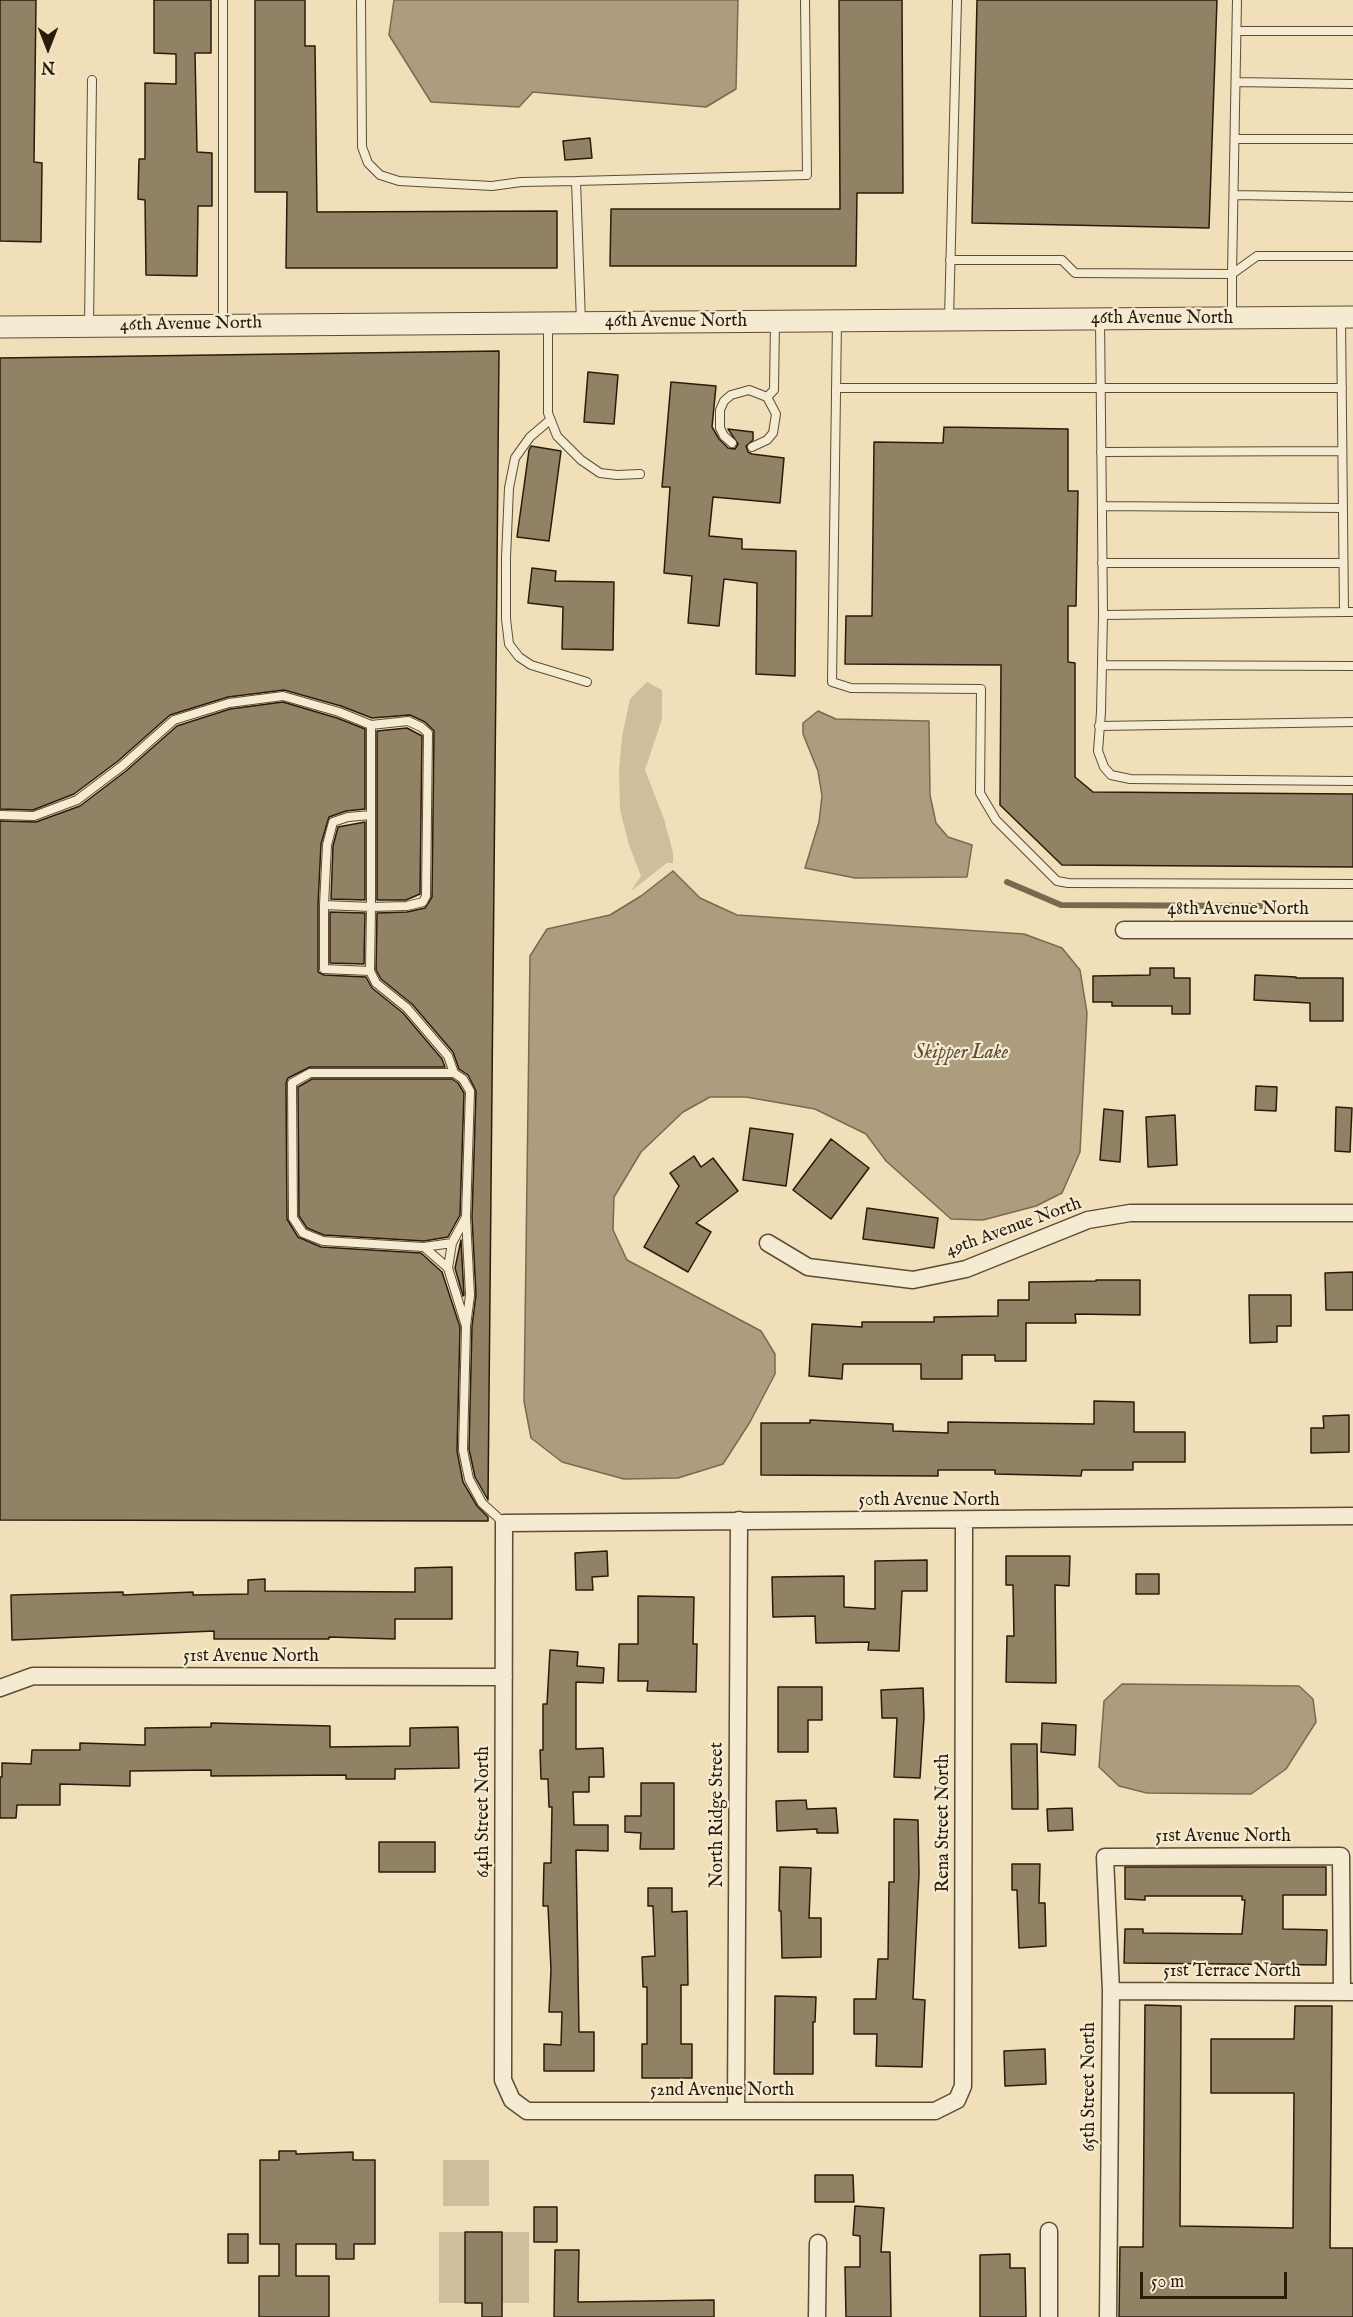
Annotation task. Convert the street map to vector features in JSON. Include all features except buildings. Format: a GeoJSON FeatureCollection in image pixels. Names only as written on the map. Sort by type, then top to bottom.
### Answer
{"type":"FeatureCollection","features":[{"type":"Feature","properties":{"kind":"street","name":"46th Avenue North"},"geometry":{"type":"LineString","coordinates":[[0,327],[1347,317]]}},
{"type":"Feature","properties":{"kind":"street","name":"48th Avenue North"},"geometry":{"type":"LineString","coordinates":[[1124,930],[1353,930]]}},
{"type":"Feature","properties":{"kind":"street","name":"49th Avenue North"},"geometry":{"type":"LineString","coordinates":[[768,1243],[808,1267],[913,1280],[966,1269],[1088,1220],[1130,1213],[1353,1213]]}},
{"type":"Feature","properties":{"kind":"street","name":"50th Avenue North"},"geometry":{"type":"LineString","coordinates":[[504,1523],[1353,1516]]}},
{"type":"Feature","properties":{"kind":"street","name":"North Ridge Street"},"geometry":{"type":"LineString","coordinates":[[736,2111],[739,1520]]}},
{"type":"Feature","properties":{"kind":"street","name":"Rena Street North"},"geometry":{"type":"LineString","coordinates":[[935,2111],[957,2100],[963,2086],[964,1521]]}},
{"type":"Feature","properties":{"kind":"street","name":"64th Street North"},"geometry":{"type":"LineString","coordinates":[[504,1523],[503,2080],[512,2100]]}},
{"type":"Feature","properties":{"kind":"street","name":"51st Avenue North"},"geometry":{"type":"LineString","coordinates":[[0,1688],[33,1676],[504,1677]]}},
{"type":"Feature","properties":{"kind":"street","name":"51st Avenue North"},"geometry":{"type":"LineString","coordinates":[[1105,1857],[1341,1856],[1348,1992]]}},
{"type":"Feature","properties":{"kind":"street","name":"65th Street North"},"geometry":{"type":"LineString","coordinates":[[1105,1857],[1111,1991],[1108,2317]]}},
{"type":"Feature","properties":{"kind":"street","name":"51st Terrace North"},"geometry":{"type":"LineString","coordinates":[[1111,1991],[1348,1992]]}},
{"type":"Feature","properties":{"kind":"street","name":"52nd Avenue North"},"geometry":{"type":"LineString","coordinates":[[512,2100],[527,2111],[935,2111]]}},
{"type":"Feature","properties":{"kind":"street"},"geometry":{"type":"LineString","coordinates":[[1049,2231],[1049,2317]]}},
{"type":"Feature","properties":{"kind":"street"},"geometry":{"type":"LineString","coordinates":[[817,2317],[818,2243]]}},
{"type":"Feature","properties":{"kind":"lane"},"geometry":{"type":"LineString","coordinates":[[223,0],[223,325]]}},
{"type":"Feature","properties":{"kind":"lane"},"geometry":{"type":"LineString","coordinates":[[361,0],[362,147],[368,163],[380,175],[399,181],[470,186],[576,180],[807,175],[805,0]]}},
{"type":"Feature","properties":{"kind":"lane"},"geometry":{"type":"LineString","coordinates":[[949,319],[957,0]]}},
{"type":"Feature","properties":{"kind":"lane"},"geometry":{"type":"LineString","coordinates":[[1232,319],[1237,0]]}},
{"type":"Feature","properties":{"kind":"lane"},"geometry":{"type":"LineString","coordinates":[[1237,31],[1353,32]]}},
{"type":"Feature","properties":{"kind":"lane"},"geometry":{"type":"LineString","coordinates":[[89,326],[92,80]]}},
{"type":"Feature","properties":{"kind":"lane"},"geometry":{"type":"LineString","coordinates":[[1236,82],[1353,84]]}},
{"type":"Feature","properties":{"kind":"lane"},"geometry":{"type":"LineString","coordinates":[[1235,139],[1353,139]]}},
{"type":"Feature","properties":{"kind":"lane"},"geometry":{"type":"LineString","coordinates":[[576,180],[581,322]]}},
{"type":"Feature","properties":{"kind":"lane"},"geometry":{"type":"LineString","coordinates":[[1234,195],[1353,196]]}},
{"type":"Feature","properties":{"kind":"lane"},"geometry":{"type":"LineString","coordinates":[[950,261],[1062,260],[1076,273],[1233,274],[1257,256],[1353,256]]}},
{"type":"Feature","properties":{"kind":"lane"},"geometry":{"type":"LineString","coordinates":[[1103,615],[1348,612],[1343,563],[1342,451],[1342,388],[1347,317]]}},
{"type":"Feature","properties":{"kind":"lane"},"geometry":{"type":"LineString","coordinates":[[1100,319],[1103,615],[1098,751],[1104,767],[1111,775],[1130,779],[1353,781]]}},
{"type":"Feature","properties":{"kind":"lane"},"geometry":{"type":"LineString","coordinates":[[837,320],[832,682],[851,688],[981,689],[980,794],[996,820],[1057,881],[1068,883],[1353,884]]}},
{"type":"Feature","properties":{"kind":"lane"},"geometry":{"type":"LineString","coordinates":[[767,397],[774,390],[775,321]]}},
{"type":"Feature","properties":{"kind":"lane"},"geometry":{"type":"LineString","coordinates":[[548,322],[547,398],[550,420],[557,436],[591,469],[600,473],[617,475],[640,474]]}},
{"type":"Feature","properties":{"kind":"lane"},"geometry":{"type":"LineString","coordinates":[[836,388],[1342,388]]}},
{"type":"Feature","properties":{"kind":"lane"},"geometry":{"type":"LineString","coordinates":[[732,443],[720,428],[718,419],[724,401],[740,391],[749,390],[767,397],[776,414],[773,433],[767,440],[752,447]]}},
{"type":"Feature","properties":{"kind":"lane"},"geometry":{"type":"LineString","coordinates":[[1342,400],[1353,400]]}},
{"type":"Feature","properties":{"kind":"lane"},"geometry":{"type":"LineString","coordinates":[[550,420],[530,437],[514,458],[506,558],[506,619],[509,644],[519,657],[531,665],[586,682]]}},
{"type":"Feature","properties":{"kind":"lane"},"geometry":{"type":"LineString","coordinates":[[1101,452],[1342,451]]}},
{"type":"Feature","properties":{"kind":"lane"},"geometry":{"type":"LineString","coordinates":[[1102,506],[1343,508]]}},
{"type":"Feature","properties":{"kind":"lane"},"geometry":{"type":"LineString","coordinates":[[1102,563],[1343,563]]}},
{"type":"Feature","properties":{"kind":"lane"},"geometry":{"type":"LineString","coordinates":[[1102,665],[1353,666]]}},
{"type":"Feature","properties":{"kind":"lane"},"geometry":{"type":"LineString","coordinates":[[0,815],[34,816],[77,800],[122,766],[174,720],[229,703],[283,696],[339,712],[371,725],[408,721],[421,727],[428,733],[426,896],[423,902],[407,906],[324,905]]}},
{"type":"Feature","properties":{"kind":"lane"},"geometry":{"type":"LineString","coordinates":[[1099,726],[1353,723]]}},
{"type":"Feature","properties":{"kind":"lane"},"geometry":{"type":"LineString","coordinates":[[371,725],[370,971],[376,983],[407,1008],[448,1056],[454,1073]]}},
{"type":"Feature","properties":{"kind":"lane"},"geometry":{"type":"LineString","coordinates":[[370,971],[324,969],[324,905],[327,845],[333,822],[348,817],[371,815]]}},
{"type":"Feature","properties":{"kind":"lane"},"geometry":{"type":"LineString","coordinates":[[452,1243],[424,1246],[323,1241],[303,1233],[293,1218],[292,1083],[310,1073],[454,1073],[464,1079],[470,1092],[466,1217],[470,1295],[466,1326],[464,1450],[469,1479],[482,1503],[504,1523]]}},
{"type":"Feature","properties":{"kind":"lane"},"geometry":{"type":"LineString","coordinates":[[466,1217],[452,1243],[448,1268],[466,1326]]}},
{"type":"Feature","properties":{"kind":"lane"},"geometry":{"type":"LineString","coordinates":[[424,1246],[448,1268]]}},
{"type":"Feature","properties":{"kind":"shaded area"},"geometry":{"type":"Polygon","coordinates":[[[647,682],[662,690],[662,719],[645,770],[664,819],[673,853],[673,863],[667,863],[631,891],[641,876],[629,845],[620,810],[619,771],[622,737],[630,699],[647,682]]]}},
{"type":"Feature","properties":{"kind":"shaded area"},"geometry":{"type":"Polygon","coordinates":[[[443,2160],[489,2160],[489,2206],[443,2206],[443,2160]]]}},
{"type":"Feature","properties":{"kind":"shaded area"},"geometry":{"type":"Polygon","coordinates":[[[439,2232],[529,2232],[529,2303],[439,2303],[439,2232]]]}},
{"type":"Feature","properties":{"kind":"water"},"geometry":{"type":"Polygon","coordinates":[[[394,0],[738,0],[736,89],[706,107],[533,92],[519,107],[431,102],[389,35],[394,0]]]}},
{"type":"Feature","properties":{"kind":"water"},"geometry":{"type":"Polygon","coordinates":[[[818,711],[836,719],[929,721],[930,795],[936,823],[948,837],[972,845],[967,877],[855,878],[805,868],[819,822],[822,796],[818,771],[803,734],[803,723],[818,711]]]}},
{"type":"Feature","properties":{"kind":"water","name":"Skipper Lake"},"geometry":{"type":"Polygon","coordinates":[[[673,871],[700,898],[737,915],[1024,934],[1062,948],[1080,970],[1087,1013],[1080,1152],[1062,1193],[1036,1206],[983,1220],[951,1219],[886,1161],[866,1134],[815,1109],[746,1097],[710,1097],[683,1112],[641,1152],[614,1197],[613,1230],[627,1260],[761,1331],[775,1354],[775,1374],[750,1422],[723,1464],[678,1478],[624,1479],[562,1462],[531,1438],[524,1401],[530,956],[547,929],[610,915],[641,896],[673,871]]]}},
{"type":"Feature","properties":{"kind":"water"},"geometry":{"type":"Polygon","coordinates":[[[1122,1684],[1299,1686],[1313,1699],[1316,1722],[1286,1769],[1251,1794],[1147,1793],[1119,1786],[1099,1767],[1104,1701],[1122,1684]]]}},
{"type":"Feature","properties":{"kind":"waterway"},"geometry":{"type":"LineString","coordinates":[[1007,882],[1061,905],[1273,906]]}}]}
